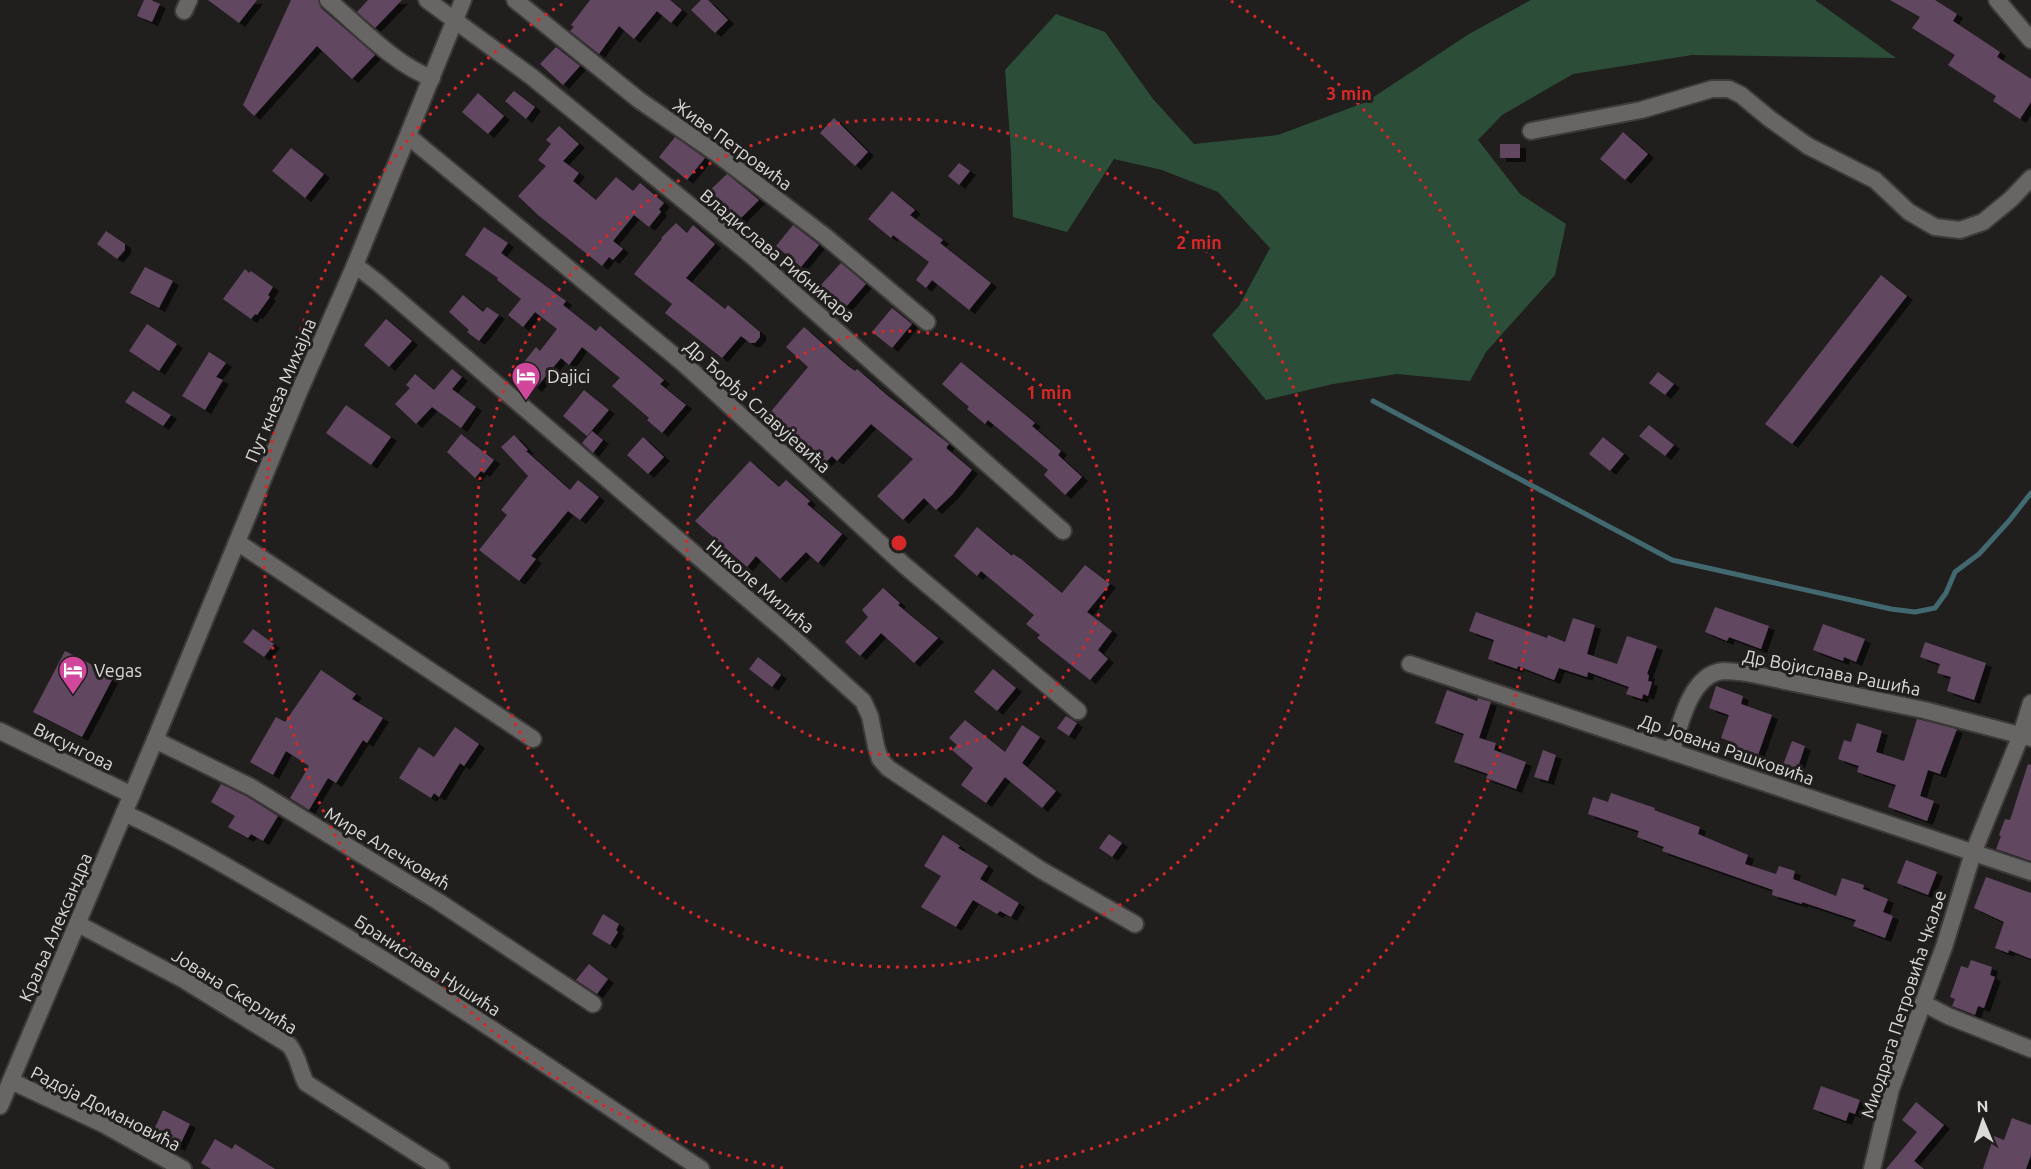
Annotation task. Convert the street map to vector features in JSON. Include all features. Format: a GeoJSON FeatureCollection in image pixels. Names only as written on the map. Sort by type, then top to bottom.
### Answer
{"type":"FeatureCollection","features":[{"type":"Feature","properties":{"kind":"street"},"geometry":{"type":"LineString","coordinates":[[328,0],[393,56],[416,73],[432,78]]}},
{"type":"Feature","properties":{"kind":"street","name":"Владислава Рибникара"},"geometry":{"type":"LineString","coordinates":[[427,0],[532,77],[752,256],[1063,531]]}},
{"type":"Feature","properties":{"kind":"street","name":"Пут кнеза Михајла"},"geometry":{"type":"LineString","coordinates":[[132,795],[299,392],[356,265],[463,0]]}},
{"type":"Feature","properties":{"kind":"street","name":"Живе Петровића"},"geometry":{"type":"LineString","coordinates":[[515,0],[639,100],[716,153],[826,237],[927,322]]}},
{"type":"Feature","properties":{"kind":"street"},"geometry":{"type":"LineString","coordinates":[[1997,0],[2031,40]]}},
{"type":"Feature","properties":{"kind":"street"},"geometry":{"type":"LineString","coordinates":[[1531,131],[1641,110],[1712,89],[1729,89],[1741,94],[1770,119],[1808,146],[1875,180],[1909,212],[1935,227],[1960,230],[1983,222],[2011,199],[2031,178]]}},
{"type":"Feature","properties":{"kind":"street","name":"Др Ђорђа Славујевића"},"geometry":{"type":"LineString","coordinates":[[408,136],[683,363],[904,565],[1078,711]]}},
{"type":"Feature","properties":{"kind":"street","name":"Николе Милића"},"geometry":{"type":"LineString","coordinates":[[356,265],[792,637],[863,701],[870,716],[880,759],[888,768],[1041,870],[1135,924]]}},
{"type":"Feature","properties":{"kind":"street"},"geometry":{"type":"LineString","coordinates":[[237,542],[533,739]]}},
{"type":"Feature","properties":{"kind":"street","name":"Др Јована Рашковића"},"geometry":{"type":"LineString","coordinates":[[1410,664],[2031,872]]}},
{"type":"Feature","properties":{"kind":"street","name":"Др Војислава Рашића"},"geometry":{"type":"LineString","coordinates":[[1672,752],[1684,710],[1706,679],[1721,671],[1747,673],[1913,708],[2026,737]]}},
{"type":"Feature","properties":{"kind":"street","name":"Миодрага Петровића Чкаље"},"geometry":{"type":"LineString","coordinates":[[1872,1169],[1892,1089],[1944,947],[1973,853],[2026,737],[2031,704]]}},
{"type":"Feature","properties":{"kind":"street","name":"Висунгова"},"geometry":{"type":"LineString","coordinates":[[0,731],[132,795]]}},
{"type":"Feature","properties":{"kind":"street","name":"Мире Алечковић"},"geometry":{"type":"LineString","coordinates":[[155,740],[251,788],[440,902],[593,1004]]}},
{"type":"Feature","properties":{"kind":"street","name":"Краља Александра"},"geometry":{"type":"LineString","coordinates":[[0,1106],[132,795]]}},
{"type":"Feature","properties":{"kind":"street","name":"Бранислава Нушића"},"geometry":{"type":"LineString","coordinates":[[124,813],[166,832],[341,932],[442,996],[701,1169]]}},
{"type":"Feature","properties":{"kind":"street","name":"Јована Скерлића"},"geometry":{"type":"LineString","coordinates":[[78,924],[184,980],[289,1045],[297,1054],[306,1083],[441,1169]]}},
{"type":"Feature","properties":{"kind":"street"},"geometry":{"type":"LineString","coordinates":[[1923,1003],[1948,1016],[2031,1049]]}},
{"type":"Feature","properties":{"kind":"street","name":"Радоја Домановића"},"geometry":{"type":"LineString","coordinates":[[11,1081],[105,1125],[183,1169]]}},
{"type":"Feature","properties":{"kind":"green space"},"geometry":{"type":"Polygon","coordinates":[[[1531,0],[1815,0],[1896,58],[1692,55],[1573,74],[1502,115],[1478,140],[1520,194],[1566,224],[1555,275],[1486,352],[1470,381],[1397,374],[1333,384],[1266,400],[1212,335],[1239,306],[1270,248],[1218,192],[1162,170],[1114,159],[1067,232],[1013,217],[1005,70],[1056,14],[1105,32],[1153,99],[1194,144],[1278,135],[1366,102],[1469,34],[1531,0]]]}},
{"type":"Feature","properties":{"kind":"building"},"geometry":{"type":"Polygon","coordinates":[[[144,0],[160,4],[152,22],[137,16],[144,0]]]}},
{"type":"Feature","properties":{"kind":"building"},"geometry":{"type":"Polygon","coordinates":[[[208,0],[257,0],[239,23],[208,0]]]}},
{"type":"Feature","properties":{"kind":"building"},"geometry":{"type":"Polygon","coordinates":[[[291,0],[318,0],[321,8],[375,55],[352,79],[317,46],[254,116],[243,105],[291,0]]]}},
{"type":"Feature","properties":{"kind":"building"},"geometry":{"type":"Polygon","coordinates":[[[368,0],[402,0],[375,28],[357,12],[368,0]]]}},
{"type":"Feature","properties":{"kind":"building"},"geometry":{"type":"Polygon","coordinates":[[[590,0],[670,0],[682,10],[671,23],[657,11],[634,39],[619,26],[599,54],[570,31],[574,27],[571,25],[590,0]]]}},
{"type":"Feature","properties":{"kind":"building"},"geometry":{"type":"Polygon","coordinates":[[[701,0],[708,0],[728,20],[715,33],[691,10],[701,0]]]}},
{"type":"Feature","properties":{"kind":"building"},"geometry":{"type":"Polygon","coordinates":[[[1890,0],[1935,0],[1957,14],[1953,21],[2000,52],[1997,57],[2031,79],[2031,102],[2020,119],[1993,101],[1996,96],[1948,65],[1955,55],[1912,28],[1920,17],[1890,0]]]}},
{"type":"Feature","properties":{"kind":"building"},"geometry":{"type":"Polygon","coordinates":[[[556,47],[580,66],[563,85],[540,64],[556,47]]]}},
{"type":"Feature","properties":{"kind":"building"},"geometry":{"type":"Polygon","coordinates":[[[514,91],[535,107],[526,119],[505,101],[514,91]]]}},
{"type":"Feature","properties":{"kind":"building"},"geometry":{"type":"Polygon","coordinates":[[[478,93],[504,116],[488,134],[462,112],[478,93]]]}},
{"type":"Feature","properties":{"kind":"building"},"geometry":{"type":"Polygon","coordinates":[[[834,118],[868,152],[855,166],[820,133],[834,118]]]}},
{"type":"Feature","properties":{"kind":"building"},"geometry":{"type":"Polygon","coordinates":[[[559,126],[579,144],[563,161],[579,173],[573,181],[596,200],[616,177],[633,191],[640,183],[664,203],[659,209],[661,212],[649,227],[634,215],[613,241],[623,249],[613,260],[609,257],[602,266],[518,196],[546,166],[538,160],[551,144],[546,140],[559,126]]]}},
{"type":"Feature","properties":{"kind":"building"},"geometry":{"type":"Polygon","coordinates":[[[1623,132],[1648,154],[1625,180],[1600,159],[1623,132]]]}},
{"type":"Feature","properties":{"kind":"building"},"geometry":{"type":"Polygon","coordinates":[[[675,137],[705,158],[687,180],[659,157],[675,137]]]}},
{"type":"Feature","properties":{"kind":"building"},"geometry":{"type":"Polygon","coordinates":[[[1500,144],[1520,144],[1520,158],[1500,158],[1500,144]]]}},
{"type":"Feature","properties":{"kind":"building"},"geometry":{"type":"Polygon","coordinates":[[[291,148],[324,174],[305,198],[272,171],[291,148]]]}},
{"type":"Feature","properties":{"kind":"building"},"geometry":{"type":"Polygon","coordinates":[[[959,163],[970,171],[959,185],[948,176],[959,163]]]}},
{"type":"Feature","properties":{"kind":"building"},"geometry":{"type":"Polygon","coordinates":[[[727,174],[759,200],[736,223],[707,193],[727,174]]]}},
{"type":"Feature","properties":{"kind":"building"},"geometry":{"type":"Polygon","coordinates":[[[892,191],[915,210],[910,215],[943,240],[940,243],[991,283],[969,310],[932,280],[926,288],[916,280],[929,262],[893,235],[891,238],[868,219],[892,191]]]}},
{"type":"Feature","properties":{"kind":"building"},"geometry":{"type":"Polygon","coordinates":[[[676,223],[687,233],[693,225],[715,244],[686,278],[725,309],[728,305],[760,332],[760,337],[755,343],[750,343],[741,336],[722,358],[665,313],[672,304],[634,274],[661,238],[676,223]]]}},
{"type":"Feature","properties":{"kind":"building"},"geometry":{"type":"Polygon","coordinates":[[[793,225],[819,245],[801,267],[776,246],[793,225]]]}},
{"type":"Feature","properties":{"kind":"building"},"geometry":{"type":"Polygon","coordinates":[[[484,227],[508,243],[501,253],[566,301],[563,305],[596,331],[600,326],[664,380],[660,384],[686,405],[662,433],[647,420],[649,418],[612,386],[620,378],[582,347],[569,365],[561,358],[536,388],[516,372],[536,347],[540,351],[557,329],[535,312],[523,327],[508,315],[521,299],[497,280],[498,278],[465,255],[484,227]]]}},
{"type":"Feature","properties":{"kind":"building"},"geometry":{"type":"Polygon","coordinates":[[[106,231],[125,244],[125,250],[117,259],[97,244],[106,231]]]}},
{"type":"Feature","properties":{"kind":"building"},"geometry":{"type":"Polygon","coordinates":[[[841,263],[866,284],[845,308],[820,286],[841,263]]]}},
{"type":"Feature","properties":{"kind":"building"},"geometry":{"type":"Polygon","coordinates":[[[145,267],[173,281],[159,308],[130,293],[145,267]]]}},
{"type":"Feature","properties":{"kind":"building"},"geometry":{"type":"Polygon","coordinates":[[[245,269],[273,287],[268,295],[270,297],[257,315],[255,314],[251,319],[223,299],[245,269]]]}},
{"type":"Feature","properties":{"kind":"building"},"geometry":{"type":"Polygon","coordinates":[[[1881,275],[1907,296],[1792,444],[1765,424],[1881,275]]]}},
{"type":"Feature","properties":{"kind":"building"},"geometry":{"type":"Polygon","coordinates":[[[463,295],[483,312],[487,307],[499,315],[479,341],[467,332],[469,330],[449,312],[463,295]]]}},
{"type":"Feature","properties":{"kind":"building"},"geometry":{"type":"Polygon","coordinates":[[[892,308],[912,324],[892,348],[872,332],[892,308]]]}},
{"type":"Feature","properties":{"kind":"building"},"geometry":{"type":"Polygon","coordinates":[[[386,319],[412,341],[389,367],[364,345],[386,319]]]}},
{"type":"Feature","properties":{"kind":"building"},"geometry":{"type":"Polygon","coordinates":[[[147,324],[177,344],[159,371],[129,351],[147,324]]]}},
{"type":"Feature","properties":{"kind":"building"},"geometry":{"type":"Polygon","coordinates":[[[804,327],[848,366],[855,371],[857,369],[949,444],[946,448],[972,470],[952,495],[936,510],[924,498],[903,520],[877,496],[913,459],[871,424],[837,461],[832,456],[820,468],[801,450],[804,446],[768,415],[808,367],[786,347],[804,327]]]}},
{"type":"Feature","properties":{"kind":"building"},"geometry":{"type":"Polygon","coordinates":[[[209,352],[226,363],[216,377],[223,380],[205,410],[182,396],[209,352]]]}},
{"type":"Feature","properties":{"kind":"building"},"geometry":{"type":"Polygon","coordinates":[[[961,362],[1035,423],[1032,426],[1061,451],[1058,455],[1082,477],[1065,495],[1044,475],[1048,470],[988,420],[985,424],[942,384],[961,362]]]}},
{"type":"Feature","properties":{"kind":"building"},"geometry":{"type":"Polygon","coordinates":[[[452,369],[462,377],[452,389],[476,407],[461,428],[432,407],[416,424],[395,404],[410,388],[406,385],[415,374],[434,390],[452,369]]]}},
{"type":"Feature","properties":{"kind":"building"},"geometry":{"type":"Polygon","coordinates":[[[1658,372],[1674,384],[1665,395],[1649,383],[1658,372]]]}},
{"type":"Feature","properties":{"kind":"building"},"geometry":{"type":"Polygon","coordinates":[[[584,390],[609,410],[587,436],[563,416],[584,390]]]}},
{"type":"Feature","properties":{"kind":"building"},"geometry":{"type":"Polygon","coordinates":[[[133,391],[171,415],[163,426],[125,402],[133,391]]]}},
{"type":"Feature","properties":{"kind":"building"},"geometry":{"type":"Polygon","coordinates":[[[346,405],[391,437],[371,465],[326,433],[346,405]]]}},
{"type":"Feature","properties":{"kind":"building"},"geometry":{"type":"Polygon","coordinates":[[[1649,425],[1674,445],[1665,456],[1639,436],[1649,425]]]}},
{"type":"Feature","properties":{"kind":"building"},"geometry":{"type":"Polygon","coordinates":[[[592,431],[603,440],[593,453],[582,443],[592,431]]]}},
{"type":"Feature","properties":{"kind":"building"},"geometry":{"type":"Polygon","coordinates":[[[461,434],[494,460],[484,473],[481,471],[475,478],[447,452],[461,434]]]}},
{"type":"Feature","properties":{"kind":"building"},"geometry":{"type":"Polygon","coordinates":[[[514,435],[528,450],[526,451],[570,490],[578,480],[599,497],[580,520],[568,511],[531,556],[536,559],[519,581],[479,550],[507,515],[501,510],[528,476],[501,447],[514,435]]]}},
{"type":"Feature","properties":{"kind":"building"},"geometry":{"type":"Polygon","coordinates":[[[643,437],[664,457],[648,474],[627,455],[643,437]]]}},
{"type":"Feature","properties":{"kind":"building"},"geometry":{"type":"Polygon","coordinates":[[[1603,437],[1624,454],[1610,471],[1589,454],[1603,437]]]}},
{"type":"Feature","properties":{"kind":"building"},"geometry":{"type":"Polygon","coordinates":[[[750,461],[779,487],[786,480],[810,501],[807,504],[842,534],[818,563],[806,552],[780,579],[756,556],[747,567],[695,521],[750,461]]]}},
{"type":"Feature","properties":{"kind":"building"},"geometry":{"type":"Polygon","coordinates":[[[977,527],[1062,593],[1085,565],[1110,584],[1087,612],[1112,631],[1098,650],[1108,659],[1090,680],[1037,638],[1040,635],[1026,624],[1034,615],[981,571],[977,576],[954,556],[977,527]]]}},
{"type":"Feature","properties":{"kind":"building"},"geometry":{"type":"Polygon","coordinates":[[[883,588],[900,603],[898,605],[938,638],[914,663],[881,633],[860,656],[845,642],[868,617],[862,610],[883,588]]]}},
{"type":"Feature","properties":{"kind":"building"},"geometry":{"type":"Polygon","coordinates":[[[1715,607],[1769,626],[1761,649],[1729,637],[1727,641],[1705,632],[1715,607]]]}},
{"type":"Feature","properties":{"kind":"building"},"geometry":{"type":"Polygon","coordinates":[[[1476,612],[1547,638],[1548,635],[1565,642],[1573,618],[1595,625],[1587,654],[1617,664],[1627,636],[1657,646],[1647,674],[1649,675],[1648,681],[1652,682],[1648,696],[1643,694],[1642,699],[1626,694],[1629,687],[1588,672],[1587,677],[1559,668],[1554,680],[1518,666],[1517,669],[1488,659],[1494,640],[1469,631],[1476,612]]]}},
{"type":"Feature","properties":{"kind":"building"},"geometry":{"type":"Polygon","coordinates":[[[1823,624],[1865,639],[1856,662],[1844,657],[1843,661],[1813,650],[1823,624]]]}},
{"type":"Feature","properties":{"kind":"building"},"geometry":{"type":"Polygon","coordinates":[[[253,629],[274,644],[264,657],[243,642],[253,629]]]}},
{"type":"Feature","properties":{"kind":"building"},"geometry":{"type":"Polygon","coordinates":[[[1925,642],[1986,663],[1974,700],[1947,691],[1951,677],[1937,673],[1940,664],[1920,657],[1925,642]]]}},
{"type":"Feature","properties":{"kind":"building","name":"Vegas"},"geometry":{"type":"Polygon","coordinates":[[[65,651],[114,676],[82,737],[33,712],[65,651]]]}},
{"type":"Feature","properties":{"kind":"building"},"geometry":{"type":"Polygon","coordinates":[[[758,657],[781,675],[772,687],[749,669],[758,657]]]}},
{"type":"Feature","properties":{"kind":"building"},"geometry":{"type":"Polygon","coordinates":[[[993,669],[1016,688],[997,711],[974,692],[993,669]]]}},
{"type":"Feature","properties":{"kind":"building"},"geometry":{"type":"Polygon","coordinates":[[[321,670],[356,694],[352,699],[383,718],[367,743],[363,740],[336,783],[328,778],[309,810],[290,798],[309,766],[286,751],[273,775],[250,762],[276,717],[285,722],[321,670]]]}},
{"type":"Feature","properties":{"kind":"building"},"geometry":{"type":"Polygon","coordinates":[[[1716,686],[1743,696],[1741,704],[1772,715],[1758,755],[1731,746],[1732,742],[1721,738],[1729,715],[1709,708],[1716,686]]]}},
{"type":"Feature","properties":{"kind":"building"},"geometry":{"type":"Polygon","coordinates":[[[1447,690],[1477,701],[1478,698],[1491,702],[1479,738],[1496,743],[1494,750],[1526,762],[1516,789],[1486,778],[1488,774],[1454,762],[1464,734],[1435,723],[1447,690]]]}},
{"type":"Feature","properties":{"kind":"building"},"geometry":{"type":"Polygon","coordinates":[[[1066,716],[1077,723],[1069,736],[1057,728],[1066,716]]]}},
{"type":"Feature","properties":{"kind":"building"},"geometry":{"type":"Polygon","coordinates":[[[1917,719],[1957,729],[1940,774],[1928,770],[1920,796],[1934,801],[1927,821],[1888,807],[1896,785],[1857,772],[1859,766],[1838,759],[1844,740],[1851,742],[1857,723],[1882,731],[1876,752],[1904,761],[1917,719]]]}},
{"type":"Feature","properties":{"kind":"building"},"geometry":{"type":"Polygon","coordinates":[[[965,720],[1005,752],[1022,725],[1040,737],[1022,763],[1056,791],[1042,808],[1005,777],[986,803],[961,785],[973,768],[952,750],[957,745],[949,738],[965,720]]]}},
{"type":"Feature","properties":{"kind":"building"},"geometry":{"type":"Polygon","coordinates":[[[455,727],[479,744],[464,766],[460,763],[439,797],[434,793],[431,798],[399,778],[419,747],[434,757],[455,727]]]}},
{"type":"Feature","properties":{"kind":"building"},"geometry":{"type":"Polygon","coordinates":[[[1792,741],[1805,746],[1797,770],[1783,765],[1792,741]]]}},
{"type":"Feature","properties":{"kind":"building"},"geometry":{"type":"Polygon","coordinates":[[[1543,750],[1556,755],[1548,781],[1534,777],[1543,750]]]}},
{"type":"Feature","properties":{"kind":"building"},"geometry":{"type":"Polygon","coordinates":[[[2028,764],[2031,765],[2031,861],[1996,849],[2005,819],[2010,820],[2028,764]]]}},
{"type":"Feature","properties":{"kind":"building"},"geometry":{"type":"Polygon","coordinates":[[[221,784],[278,816],[263,841],[251,834],[248,838],[228,827],[235,816],[211,802],[221,784]]]}},
{"type":"Feature","properties":{"kind":"building"},"geometry":{"type":"Polygon","coordinates":[[[1611,793],[1700,827],[1698,834],[1748,855],[1745,864],[1776,874],[1779,866],[1795,871],[1793,879],[1836,896],[1842,878],[1864,885],[1863,889],[1888,899],[1883,912],[1893,916],[1885,938],[1853,926],[1856,920],[1802,902],[1802,904],[1772,895],[1773,890],[1662,851],[1664,847],[1637,837],[1639,831],[1588,814],[1593,797],[1608,802],[1611,793]]]}},
{"type":"Feature","properties":{"kind":"building"},"geometry":{"type":"Polygon","coordinates":[[[1109,834],[1122,843],[1112,857],[1099,848],[1109,834]]]}},
{"type":"Feature","properties":{"kind":"building"},"geometry":{"type":"Polygon","coordinates":[[[943,835],[960,846],[958,848],[988,866],[980,879],[1019,903],[1011,917],[1000,911],[997,914],[973,900],[956,927],[921,907],[941,876],[924,866],[943,835]]]}},
{"type":"Feature","properties":{"kind":"building"},"geometry":{"type":"Polygon","coordinates":[[[1906,860],[1937,872],[1928,895],[1897,883],[1906,860]]]}},
{"type":"Feature","properties":{"kind":"building"},"geometry":{"type":"Polygon","coordinates":[[[1986,877],[2031,893],[2031,959],[2009,950],[2008,953],[1995,948],[2004,922],[1974,908],[1986,877]]]}},
{"type":"Feature","properties":{"kind":"building"},"geometry":{"type":"Polygon","coordinates":[[[603,914],[619,924],[616,930],[618,932],[610,945],[592,934],[603,914]]]}},
{"type":"Feature","properties":{"kind":"building"},"geometry":{"type":"Polygon","coordinates":[[[1971,960],[1992,967],[1990,975],[1995,977],[1984,1008],[1978,1006],[1975,1015],[1952,1006],[1955,999],[1950,997],[1961,966],[1968,968],[1971,960]]]}},
{"type":"Feature","properties":{"kind":"building"},"geometry":{"type":"Polygon","coordinates":[[[589,964],[608,979],[597,994],[576,980],[589,964]]]}},
{"type":"Feature","properties":{"kind":"building"},"geometry":{"type":"Polygon","coordinates":[[[1821,1086],[1860,1100],[1855,1114],[1849,1112],[1846,1121],[1813,1109],[1821,1086]]]}},
{"type":"Feature","properties":{"kind":"building"},"geometry":{"type":"Polygon","coordinates":[[[1916,1102],[1944,1125],[1914,1161],[1924,1169],[1886,1169],[1917,1132],[1902,1120],[1916,1102]]]}},
{"type":"Feature","properties":{"kind":"building"},"geometry":{"type":"Polygon","coordinates":[[[163,1110],[190,1124],[179,1147],[152,1134],[163,1110]]]}},
{"type":"Feature","properties":{"kind":"building"},"geometry":{"type":"Polygon","coordinates":[[[2012,1118],[2031,1125],[2031,1155],[2026,1169],[1983,1169],[1994,1136],[2004,1140],[2012,1118]]]}},
{"type":"Feature","properties":{"kind":"building"},"geometry":{"type":"Polygon","coordinates":[[[215,1139],[232,1149],[235,1144],[275,1169],[211,1169],[201,1163],[215,1139]]]}},
{"type":"Feature","properties":{"kind":"waterway"},"geometry":{"type":"LineString","coordinates":[[1373,401],[1672,560],[1891,609],[1915,612],[1935,608],[1946,593],[1955,572],[1979,554],[2031,493]]}},
{"type":"Feature","properties":{"kind":"place","name":"Dajici"},"geometry":{"type":"Point","coordinates":[526,402]}},
{"type":"Feature","properties":{"kind":"place","name":"Vegas"},"geometry":{"type":"Point","coordinates":[73,696]}}]}
